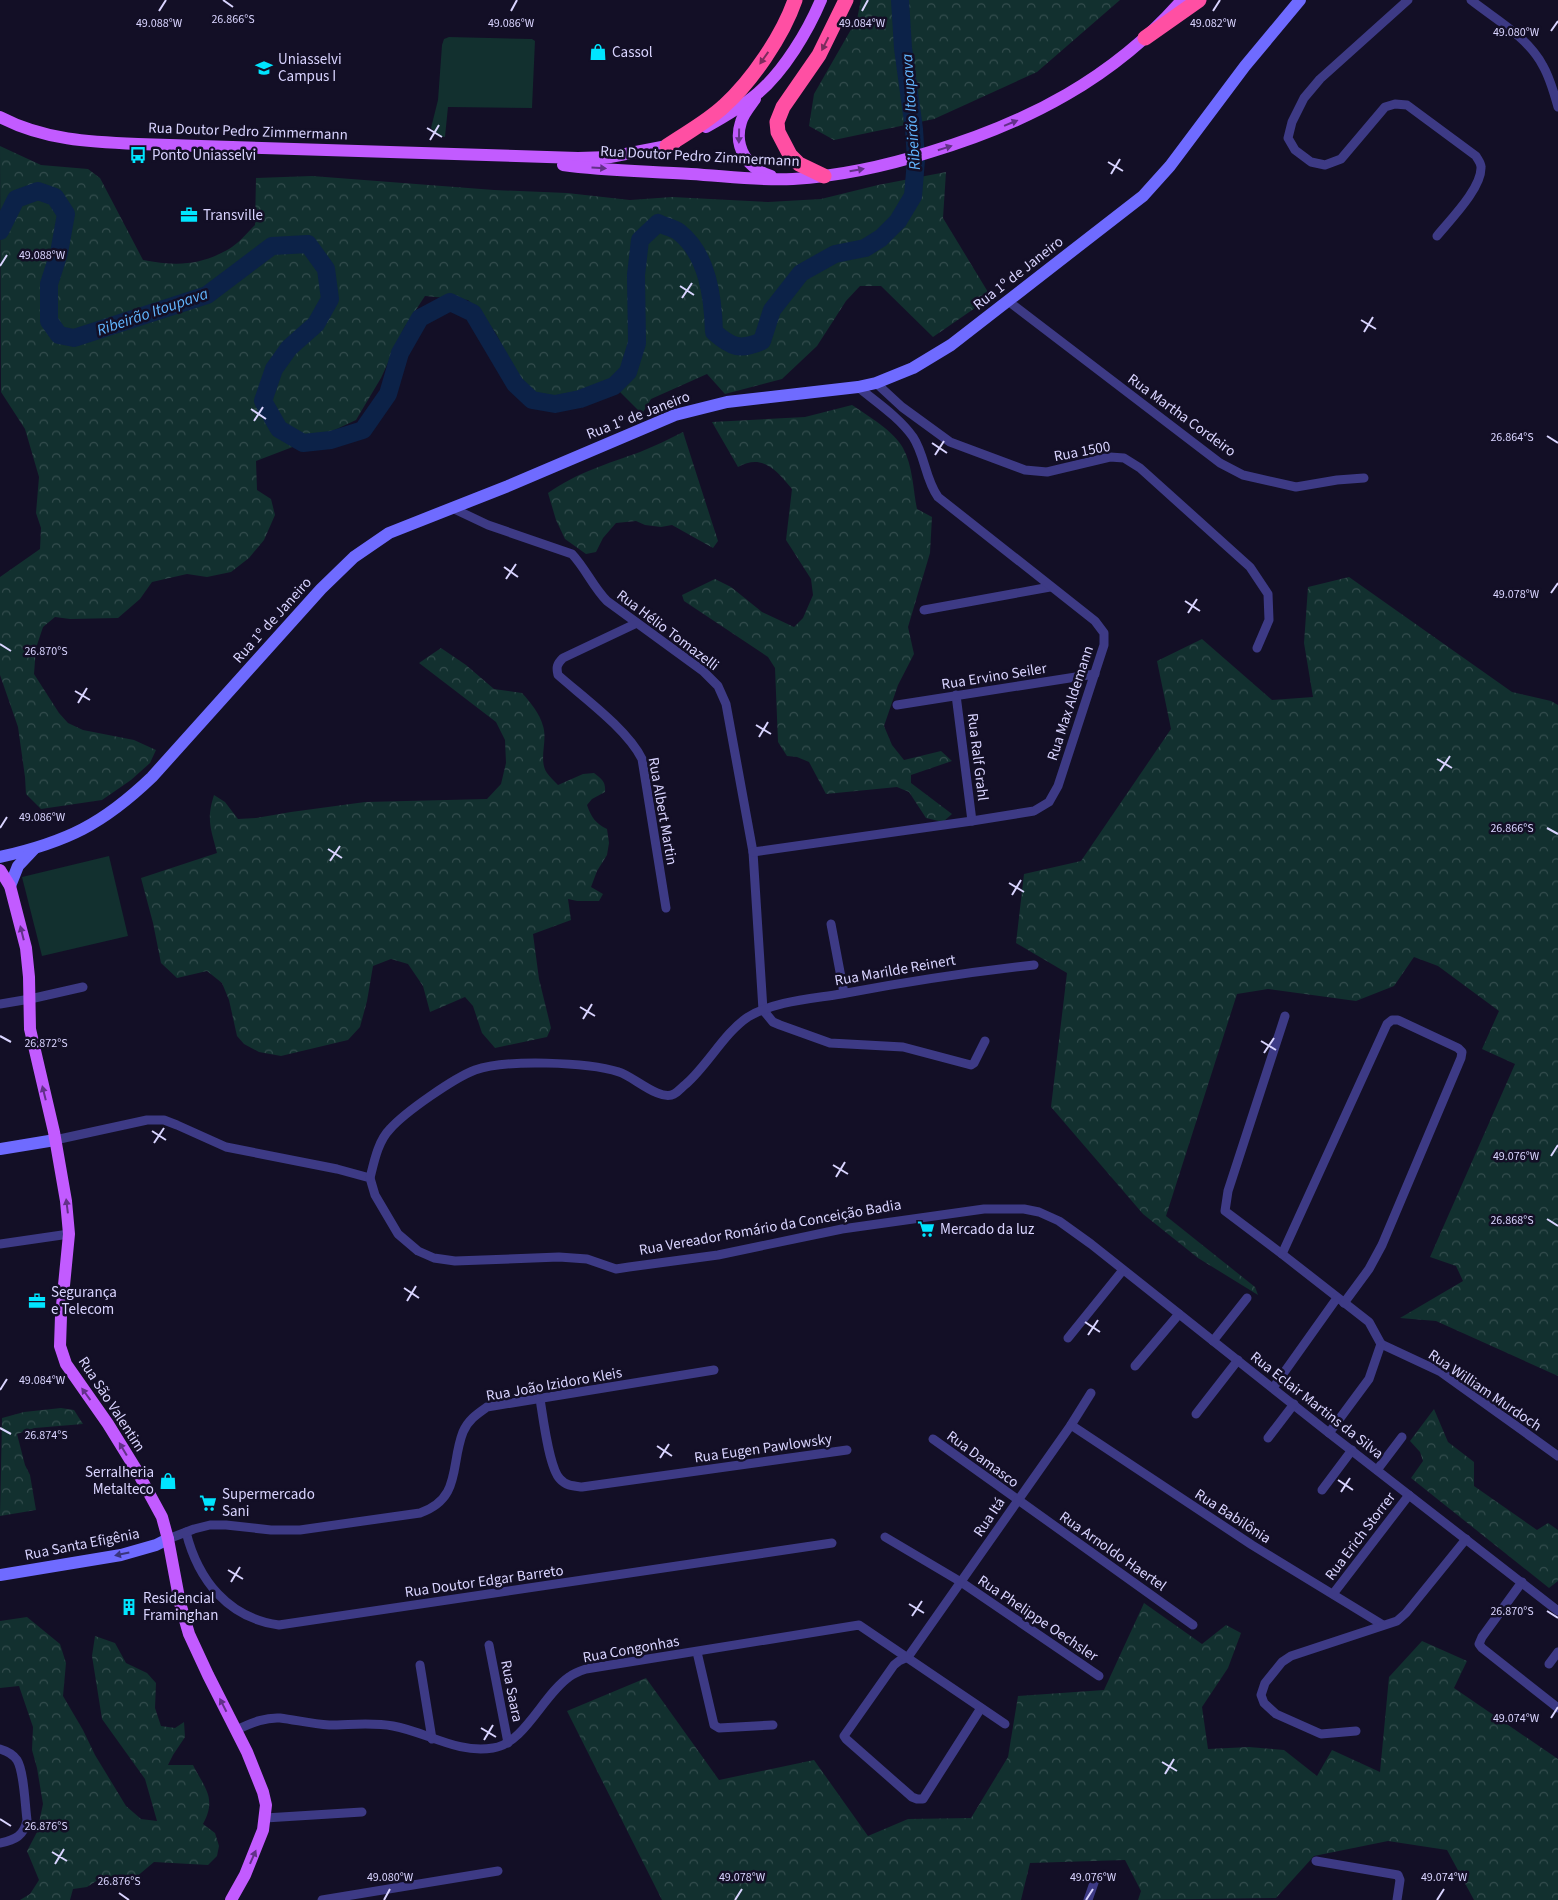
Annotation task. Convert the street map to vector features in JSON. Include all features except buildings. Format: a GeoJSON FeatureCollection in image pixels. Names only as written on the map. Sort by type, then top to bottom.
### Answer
{"type":"FeatureCollection","features":[{"type":"Feature","properties":{"kind":"highway"},"geometry":{"type":"LineString","coordinates":[[667,146],[710,117],[735,95],[775,41],[794,0]]}},
{"type":"Feature","properties":{"kind":"highway"},"geometry":{"type":"LineString","coordinates":[[824,176],[804,168],[790,155],[781,139],[777,122],[783,107],[819,55],[846,0]]}},
{"type":"Feature","properties":{"kind":"highway"},"geometry":{"type":"LineString","coordinates":[[1145,38],[1199,0]]}},
{"type":"Feature","properties":{"kind":"main road","name":"Rua Doutor Pedro Zimmermann"},"geometry":{"type":"LineString","coordinates":[[0,117],[36,132],[68,140],[578,158],[610,157],[667,146],[715,122],[759,93],[788,58],[813,19],[821,0]]}},
{"type":"Feature","properties":{"kind":"main road","name":"Rua Doutor Pedro Zimmermann"},"geometry":{"type":"LineString","coordinates":[[498,155],[578,167],[780,179],[824,176],[890,164],[965,141],[1025,117],[1080,86],[1128,53],[1182,0]]}},
{"type":"Feature","properties":{"kind":"main road"},"geometry":{"type":"LineString","coordinates":[[759,93],[741,120],[738,133],[739,145],[748,162],[757,169],[780,179]]}},
{"type":"Feature","properties":{"kind":"main road","name":"Rua São Valentim"},"geometry":{"type":"LineString","coordinates":[[0,870],[10,886],[26,948],[30,1029],[55,1140],[66,1201],[69,1234],[60,1346],[66,1364],[108,1424],[162,1517],[180,1603],[189,1634],[257,1772],[266,1805],[265,1818],[257,1848],[231,1900]]}},
{"type":"Feature","properties":{"kind":"street","name":"Rua 1º de Janeiro"},"geometry":{"type":"LineString","coordinates":[[0,857],[57,842],[100,821],[127,801],[152,777],[322,589],[354,557],[371,543],[389,533],[675,415],[727,402],[858,387],[876,383],[913,368],[951,346],[1143,196],[1170,166],[1245,66],[1300,0]]}},
{"type":"Feature","properties":{"kind":"street"},"geometry":{"type":"LineString","coordinates":[[1408,0],[1320,78],[1304,98],[1292,122],[1288,138],[1295,150],[1311,162],[1325,165],[1341,159],[1385,107],[1395,104],[1407,105],[1476,156],[1481,166],[1480,174],[1471,193],[1437,236]]}},
{"type":"Feature","properties":{"kind":"street"},"geometry":{"type":"LineString","coordinates":[[1471,0],[1524,40],[1543,66],[1558,107]]}},
{"type":"Feature","properties":{"kind":"street","name":"Rua Martha Cordeiro"},"geometry":{"type":"LineString","coordinates":[[1008,301],[1220,463],[1243,475],[1296,487],[1337,480],[1364,478]]}},
{"type":"Feature","properties":{"kind":"street","name":"Rua 1500"},"geometry":{"type":"LineString","coordinates":[[876,383],[902,407],[950,442],[1025,470],[1047,472],[1110,457],[1124,458],[1140,468],[1250,566],[1268,594],[1269,620],[1257,648]]}},
{"type":"Feature","properties":{"kind":"street","name":"Rua Max Aldemann"},"geometry":{"type":"LineString","coordinates":[[753,852],[1034,811],[1049,802],[1058,786],[1104,645],[1104,632],[1095,622],[938,497],[931,488],[924,463],[913,438],[902,425],[858,387]]}},
{"type":"Feature","properties":{"kind":"street","name":"Rua Hélio Tomazelli"},"geometry":{"type":"LineString","coordinates":[[452,508],[488,525],[572,554],[596,590],[637,623],[703,671],[718,686],[726,704],[753,852],[763,1010]]}},
{"type":"Feature","properties":{"kind":"street"},"geometry":{"type":"LineString","coordinates":[[924,610],[1050,586]]}},
{"type":"Feature","properties":{"kind":"street","name":"Rua Albert Martin"},"geometry":{"type":"LineString","coordinates":[[637,623],[564,658],[558,663],[556,669],[558,675],[636,747],[642,759],[666,908]]}},
{"type":"Feature","properties":{"kind":"street","name":"Rua Ervino Seiler"},"geometry":{"type":"LineString","coordinates":[[897,704],[1095,674]]}},
{"type":"Feature","properties":{"kind":"street","name":"Rua Ralf Grahl"},"geometry":{"type":"LineString","coordinates":[[956,696],[972,821]]}},
{"type":"Feature","properties":{"kind":"street"},"geometry":{"type":"LineString","coordinates":[[10,886],[18,866],[34,849]]}},
{"type":"Feature","properties":{"kind":"street"},"geometry":{"type":"LineString","coordinates":[[831,924],[844,993]]}},
{"type":"Feature","properties":{"kind":"street","name":"Rua Marilde Reinert"},"geometry":{"type":"LineString","coordinates":[[370,1178],[380,1145],[389,1129],[441,1090],[476,1070],[496,1066],[531,1064],[585,1065],[621,1072],[659,1094],[666,1096],[674,1095],[692,1079],[735,1029],[747,1018],[763,1010],[792,1002],[956,973],[1034,965]]}},
{"type":"Feature","properties":{"kind":"street"},"geometry":{"type":"LineString","coordinates":[[0,1004],[83,987]]}},
{"type":"Feature","properties":{"kind":"street"},"geometry":{"type":"LineString","coordinates":[[763,1010],[773,1022],[830,1043],[903,1047],[971,1064],[974,1063],[985,1040]]}},
{"type":"Feature","properties":{"kind":"street"},"geometry":{"type":"LineString","coordinates":[[1284,1016],[1228,1191],[1225,1211],[1368,1322],[1381,1344],[1369,1379],[1330,1433]]}},
{"type":"Feature","properties":{"kind":"street"},"geometry":{"type":"LineString","coordinates":[[1272,1388],[1340,1300],[1369,1269],[1382,1245],[1462,1058],[1462,1052],[1458,1048],[1398,1020],[1392,1020],[1387,1024],[1282,1254]]}},
{"type":"Feature","properties":{"kind":"street"},"geometry":{"type":"LineString","coordinates":[[0,1149],[55,1140],[147,1120],[164,1120],[177,1124],[226,1147],[337,1169],[370,1178]]}},
{"type":"Feature","properties":{"kind":"street","name":"Rua Vereador Romário da Conceição Badia"},"geometry":{"type":"LineString","coordinates":[[370,1178],[375,1195],[398,1234],[418,1251],[434,1258],[455,1261],[559,1257],[587,1259],[616,1269],[718,1255],[842,1229],[984,1209],[1024,1209],[1039,1212],[1059,1222]]}},
{"type":"Feature","properties":{"kind":"street","name":"Rua Eclair Martins da Silva"},"geometry":{"type":"LineString","coordinates":[[1059,1222],[1091,1244],[1558,1611]]}},
{"type":"Feature","properties":{"kind":"street"},"geometry":{"type":"LineString","coordinates":[[0,1244],[69,1234]]}},
{"type":"Feature","properties":{"kind":"street"},"geometry":{"type":"LineString","coordinates":[[1068,1338],[1123,1270]]}},
{"type":"Feature","properties":{"kind":"street"},"geometry":{"type":"LineString","coordinates":[[1213,1341],[1247,1298]]}},
{"type":"Feature","properties":{"kind":"street"},"geometry":{"type":"LineString","coordinates":[[1135,1366],[1179,1314]]}},
{"type":"Feature","properties":{"kind":"street","name":"Rua William Murdoch"},"geometry":{"type":"LineString","coordinates":[[1381,1344],[1441,1372],[1558,1456]]}},
{"type":"Feature","properties":{"kind":"street"},"geometry":{"type":"LineString","coordinates":[[1196,1414],[1238,1360]]}},
{"type":"Feature","properties":{"kind":"street","name":"Rua João Izidoro Kleis"},"geometry":{"type":"LineString","coordinates":[[168,1539],[210,1525],[271,1530],[300,1530],[420,1513],[433,1508],[443,1500],[451,1487],[463,1431],[473,1417],[487,1407],[714,1370]]}},
{"type":"Feature","properties":{"kind":"street","name":"Rua Itá"},"geometry":{"type":"LineString","coordinates":[[981,1708],[923,1799],[917,1800],[912,1797],[846,1740],[844,1736],[894,1665],[908,1657],[1071,1425],[1091,1392]]}},
{"type":"Feature","properties":{"kind":"street","name":"Rua Eugen Pawlowsky"},"geometry":{"type":"LineString","coordinates":[[540,1399],[554,1470],[560,1480],[570,1486],[582,1487],[847,1450]]}},
{"type":"Feature","properties":{"kind":"street"},"geometry":{"type":"LineString","coordinates":[[1268,1438],[1294,1404]]}},
{"type":"Feature","properties":{"kind":"street","name":"Rua Babilônia"},"geometry":{"type":"LineString","coordinates":[[1071,1425],[1252,1545],[1383,1625]]}},
{"type":"Feature","properties":{"kind":"street"},"geometry":{"type":"LineString","coordinates":[[1377,1470],[1402,1437]]}},
{"type":"Feature","properties":{"kind":"street","name":"Rua Damasco"},"geometry":{"type":"LineString","coordinates":[[933,1440],[1017,1500]]}},
{"type":"Feature","properties":{"kind":"street"},"geometry":{"type":"LineString","coordinates":[[1322,1490],[1352,1450]]}},
{"type":"Feature","properties":{"kind":"street","name":"Rua Erich Storrer"},"geometry":{"type":"LineString","coordinates":[[1334,1594],[1409,1495]]}},
{"type":"Feature","properties":{"kind":"street","name":"Rua Arnoldo Haertel"},"geometry":{"type":"LineString","coordinates":[[1017,1500],[1193,1625]]}},
{"type":"Feature","properties":{"kind":"street","name":"Rua Doutor Edgar Barreto"},"geometry":{"type":"LineString","coordinates":[[186,1532],[189,1545],[205,1578],[220,1596],[249,1618],[262,1623],[279,1625],[832,1543]]}},
{"type":"Feature","properties":{"kind":"street","name":"Rua Phelippe Oechsler"},"geometry":{"type":"LineString","coordinates":[[885,1537],[961,1582],[1099,1676]]}},
{"type":"Feature","properties":{"kind":"street","name":"Rua Santa Efigênia"},"geometry":{"type":"LineString","coordinates":[[0,1575],[121,1555],[156,1545],[168,1539]]}},
{"type":"Feature","properties":{"kind":"street"},"geometry":{"type":"LineString","coordinates":[[1356,1731],[1321,1734],[1276,1714],[1264,1703],[1261,1695],[1265,1683],[1282,1662],[1291,1656],[1397,1621],[1406,1613],[1466,1539]]}},
{"type":"Feature","properties":{"kind":"street"},"geometry":{"type":"LineString","coordinates":[[1522,1582],[1482,1636],[1479,1644],[1558,1708]]}},
{"type":"Feature","properties":{"kind":"street","name":"Rua Congonhas"},"geometry":{"type":"LineString","coordinates":[[508,1743],[520,1732],[558,1687],[570,1676],[586,1669],[859,1625],[1005,1724]]}},
{"type":"Feature","properties":{"kind":"street","name":"Rua Saara"},"geometry":{"type":"LineString","coordinates":[[489,1645],[508,1743]]}},
{"type":"Feature","properties":{"kind":"street"},"geometry":{"type":"LineString","coordinates":[[697,1652],[714,1725],[719,1728],[772,1725]]}},
{"type":"Feature","properties":{"kind":"street"},"geometry":{"type":"LineString","coordinates":[[1549,1664],[1558,1652]]}},
{"type":"Feature","properties":{"kind":"street"},"geometry":{"type":"LineString","coordinates":[[420,1665],[432,1739]]}},
{"type":"Feature","properties":{"kind":"street"},"geometry":{"type":"LineString","coordinates":[[236,1730],[260,1720],[279,1718],[302,1723],[329,1725],[368,1724],[393,1726],[450,1744],[479,1749],[494,1748],[508,1743]]}},
{"type":"Feature","properties":{"kind":"street"},"geometry":{"type":"LineString","coordinates":[[0,1749],[9,1752],[16,1758],[20,1766],[27,1820],[26,1828],[20,1836],[14,1840],[0,1843]]}},
{"type":"Feature","properties":{"kind":"street"},"geometry":{"type":"LineString","coordinates":[[265,1818],[362,1812]]}},
{"type":"Feature","properties":{"kind":"street"},"geometry":{"type":"LineString","coordinates":[[1316,1861],[1398,1875],[1400,1880],[1397,1900]]}},
{"type":"Feature","properties":{"kind":"street"},"geometry":{"type":"LineString","coordinates":[[322,1900],[498,1870]]}},
{"type":"Feature","properties":{"kind":"street"},"geometry":{"type":"LineString","coordinates":[[1088,1900],[1096,1876]]}},
{"type":"Feature","properties":{"kind":"green space"},"geometry":{"type":"Polygon","coordinates":[[[861,0],[1120,0],[1037,72],[934,119],[834,140],[809,126],[814,94],[857,19],[861,0]]]}},
{"type":"Feature","properties":{"kind":"green space"},"geometry":{"type":"Polygon","coordinates":[[[449,37],[532,39],[535,41],[532,108],[448,107],[445,137],[440,136],[431,128],[438,100],[442,45],[444,39],[449,37]]]}},
{"type":"Feature","properties":{"kind":"green space"},"geometry":{"type":"Polygon","coordinates":[[[0,146],[41,165],[88,169],[100,178],[143,260],[177,264],[197,262],[218,255],[236,244],[255,225],[256,178],[312,176],[494,190],[567,193],[630,200],[672,197],[768,202],[821,199],[878,185],[946,172],[943,218],[991,297],[933,337],[881,286],[860,286],[846,301],[817,346],[782,379],[725,394],[707,374],[651,399],[642,414],[608,380],[585,394],[572,398],[559,399],[535,393],[524,385],[515,374],[495,332],[468,300],[425,296],[404,328],[381,378],[356,420],[324,435],[256,461],[257,490],[271,499],[275,515],[264,540],[249,558],[231,572],[207,577],[187,574],[152,582],[140,599],[118,618],[70,619],[55,617],[43,627],[36,648],[34,674],[59,713],[68,723],[83,730],[134,740],[156,750],[150,763],[131,780],[102,800],[41,809],[26,794],[18,727],[0,675],[0,577],[40,549],[41,528],[36,513],[39,477],[25,429],[1,392],[0,146]]]}},
{"type":"Feature","properties":{"kind":"green space"},"geometry":{"type":"Polygon","coordinates":[[[852,405],[880,424],[899,442],[909,462],[917,509],[932,517],[930,553],[908,627],[914,654],[898,685],[884,726],[892,745],[904,760],[941,751],[952,761],[911,775],[911,783],[952,814],[943,822],[926,818],[909,792],[897,787],[826,794],[809,762],[797,757],[787,756],[778,742],[775,668],[768,657],[684,601],[682,595],[715,579],[731,587],[762,612],[794,627],[803,618],[813,595],[811,579],[786,540],[792,489],[775,470],[762,463],[747,463],[738,467],[712,422],[805,417],[852,405]]]}},
{"type":"Feature","properties":{"kind":"green space"},"geometry":{"type":"Polygon","coordinates":[[[683,432],[718,541],[713,548],[672,525],[661,527],[645,525],[636,521],[616,523],[603,538],[596,552],[586,554],[565,539],[556,520],[548,493],[582,474],[646,450],[683,432]]]}},
{"type":"Feature","properties":{"kind":"green space"},"geometry":{"type":"Polygon","coordinates":[[[1349,577],[1512,692],[1551,701],[1558,705],[1558,1376],[1436,1321],[1400,1318],[1463,1281],[1456,1266],[1430,1257],[1515,1064],[1482,1049],[1499,1011],[1438,966],[1414,957],[1394,986],[1356,1001],[1268,989],[1237,994],[1166,1216],[1255,1287],[1258,1295],[1198,1258],[1143,1214],[1051,1107],[1067,973],[1016,943],[1024,874],[1081,861],[1171,729],[1157,661],[1202,639],[1272,700],[1313,697],[1304,643],[1308,587],[1349,577]]]}},
{"type":"Feature","properties":{"kind":"green space"},"geometry":{"type":"Polygon","coordinates":[[[441,648],[466,665],[494,689],[522,693],[542,722],[544,732],[544,768],[558,785],[583,774],[594,773],[605,786],[605,792],[592,799],[587,805],[594,820],[607,829],[609,843],[607,855],[597,871],[591,887],[603,894],[599,901],[568,899],[571,920],[533,934],[539,979],[551,1028],[547,1037],[495,1048],[482,1033],[473,1006],[465,997],[430,1012],[423,986],[408,964],[391,959],[373,966],[360,1027],[348,1040],[281,1056],[259,1052],[244,1044],[237,1036],[229,1000],[222,983],[207,971],[177,978],[161,963],[141,878],[217,853],[211,831],[210,818],[214,795],[225,802],[238,819],[365,802],[487,799],[501,784],[506,763],[505,740],[496,722],[419,663],[441,648]]]}},
{"type":"Feature","properties":{"kind":"green space"},"geometry":{"type":"Polygon","coordinates":[[[109,856],[128,936],[42,956],[22,877],[109,856]]]}},
{"type":"Feature","properties":{"kind":"green space"},"geometry":{"type":"Polygon","coordinates":[[[61,1408],[74,1410],[83,1424],[35,1428],[17,1434],[25,1465],[30,1475],[36,1510],[0,1516],[2,1418],[24,1412],[61,1408]]]}},
{"type":"Feature","properties":{"kind":"green space"},"geometry":{"type":"Polygon","coordinates":[[[1434,1409],[1448,1442],[1474,1462],[1474,1486],[1537,1530],[1548,1523],[1558,1530],[1558,1581],[1549,1588],[1411,1478],[1423,1461],[1420,1452],[1410,1441],[1434,1409]]]}},
{"type":"Feature","properties":{"kind":"green space"},"geometry":{"type":"Polygon","coordinates":[[[1144,1603],[1202,1644],[1226,1625],[1241,1633],[1228,1668],[1202,1707],[1208,1749],[1249,1747],[1284,1750],[1317,1776],[1332,1750],[1380,1772],[1389,1677],[1422,1641],[1467,1661],[1454,1688],[1558,1759],[1558,1900],[1474,1900],[1447,1850],[1388,1841],[1314,1856],[1276,1898],[1138,1900],[1141,1891],[1125,1860],[1030,1863],[1021,1900],[662,1900],[567,1711],[646,1678],[719,1780],[814,1760],[868,1836],[908,1819],[971,1818],[1008,1757],[1018,1696],[1104,1690],[1144,1603]]]}},
{"type":"Feature","properties":{"kind":"green space"},"geometry":{"type":"Polygon","coordinates":[[[27,1617],[60,1644],[66,1663],[63,1696],[95,1755],[126,1806],[141,1819],[157,1821],[145,1779],[102,1719],[92,1656],[95,1636],[115,1643],[126,1663],[147,1673],[156,1683],[155,1708],[161,1726],[175,1728],[184,1722],[185,1737],[168,1765],[193,1765],[208,1794],[209,1807],[203,1824],[215,1833],[219,1846],[217,1856],[208,1865],[154,1862],[135,1878],[104,1876],[87,1887],[73,1889],[70,1900],[20,1900],[30,1894],[39,1880],[27,1851],[37,1832],[43,1804],[32,1750],[33,1727],[19,1686],[0,1688],[0,1621],[27,1617]]]}},
{"type":"Feature","properties":{"kind":"waterway","name":"Ribeirão Itoupava"},"geometry":{"type":"LineString","coordinates":[[0,231],[16,199],[38,191],[55,197],[66,214],[59,253],[49,284],[49,321],[59,335],[74,338],[207,295],[272,246],[308,244],[326,269],[330,299],[316,324],[289,348],[274,369],[263,401],[279,429],[303,443],[331,440],[363,430],[388,394],[400,353],[420,318],[450,302],[473,313],[515,384],[532,400],[555,404],[580,399],[614,386],[628,372],[637,343],[636,275],[640,240],[658,223],[679,232],[697,253],[703,265],[710,291],[714,332],[731,344],[742,347],[762,341],[772,310],[801,273],[835,254],[865,248],[881,238],[898,221],[913,196],[916,160],[914,129],[903,48],[900,0]]}},
{"type":"Feature","properties":{"kind":"place","name":"Cassol"},"geometry":{"type":"Point","coordinates":[598,52]}},
{"type":"Feature","properties":{"kind":"place","name":"Uniasselvi Campus I"},"geometry":{"type":"Point","coordinates":[264,68]}},
{"type":"Feature","properties":{"kind":"place","name":"Ponto Uniasselvi"},"geometry":{"type":"Point","coordinates":[138,155]}},
{"type":"Feature","properties":{"kind":"place","name":"Transville"},"geometry":{"type":"Point","coordinates":[189,215]}},
{"type":"Feature","properties":{"kind":"place","name":"Mercado da luz"},"geometry":{"type":"Point","coordinates":[926,1229]}},
{"type":"Feature","properties":{"kind":"place","name":"Segurança e Telecom"},"geometry":{"type":"Point","coordinates":[37,1301]}},
{"type":"Feature","properties":{"kind":"place","name":"Serralheria Metalteco"},"geometry":{"type":"Point","coordinates":[168,1481]}},
{"type":"Feature","properties":{"kind":"place","name":"Supermercado Sani"},"geometry":{"type":"Point","coordinates":[208,1503]}},
{"type":"Feature","properties":{"kind":"place","name":"Residencial Framinghan"},"geometry":{"type":"Point","coordinates":[129,1607]}}]}
